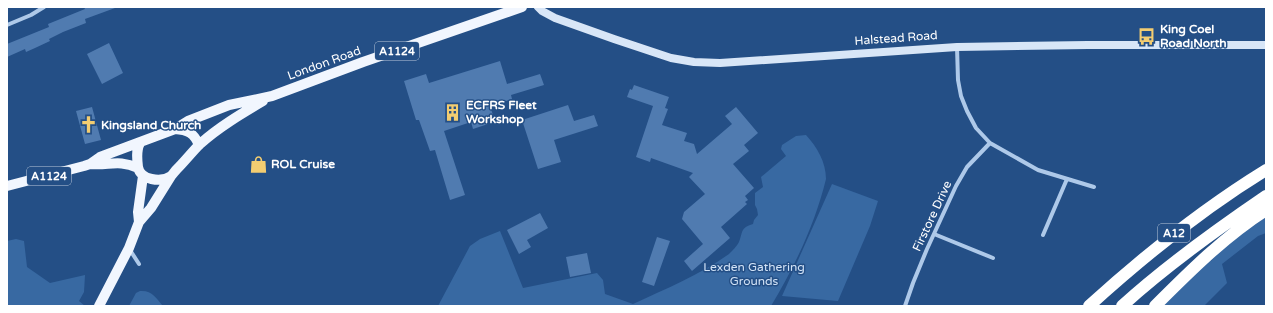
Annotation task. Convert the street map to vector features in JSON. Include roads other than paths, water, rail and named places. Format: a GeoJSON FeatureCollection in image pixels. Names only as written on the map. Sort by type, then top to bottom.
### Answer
{"type":"FeatureCollection","features":[{"type":"Feature","properties":{"kind":"highway","name":"A12"},"geometry":{"type":"LineString","coordinates":[[1089,306],[1120,277],[1166,239],[1219,200],[1266,170]]}},
{"type":"Feature","properties":{"kind":"highway","name":"A12"},"geometry":{"type":"LineString","coordinates":[[1122,306],[1176,260],[1235,216],[1266,196]]}},
{"type":"Feature","properties":{"kind":"highway"},"geometry":{"type":"LineString","coordinates":[[1155,306],[1191,269],[1225,239],[1266,210]]}},
{"type":"Feature","properties":{"kind":"main road","name":"London Road"},"geometry":{"type":"LineString","coordinates":[[175,129],[188,121],[229,106],[272,96],[363,62],[522,7]]}},
{"type":"Feature","properties":{"kind":"main road","name":"London Road"},"geometry":{"type":"LineString","coordinates":[[199,145],[235,117],[272,96]]}},
{"type":"Feature","properties":{"kind":"main road"},"geometry":{"type":"LineString","coordinates":[[98,306],[129,248],[139,222],[151,208],[171,176],[199,145],[194,135],[190,131],[175,129],[140,143],[137,153],[141,172],[138,212],[139,222]]}},
{"type":"Feature","properties":{"kind":"main road","name":"A1124"},"geometry":{"type":"LineString","coordinates":[[7,186],[90,164],[100,157],[130,145],[140,143]]}},
{"type":"Feature","properties":{"kind":"main road","name":"A1124"},"geometry":{"type":"LineString","coordinates":[[90,164],[102,165],[124,163],[141,172]]}},
{"type":"Feature","properties":{"kind":"main road"},"geometry":{"type":"LineString","coordinates":[[141,172],[158,180],[171,176]]}},
{"type":"Feature","properties":{"kind":"street"},"geometry":{"type":"LineString","coordinates":[[7,25],[31,15],[44,7]]}},
{"type":"Feature","properties":{"kind":"street","name":"Halstead Road"},"geometry":{"type":"LineString","coordinates":[[538,7],[555,18],[614,39],[671,58],[694,62],[720,63],[957,46],[1266,45]]}},
{"type":"Feature","properties":{"kind":"street"},"geometry":{"type":"LineString","coordinates":[[957,46],[958,80],[961,96],[967,112],[976,128],[990,143],[1038,170],[1094,187]]}},
{"type":"Feature","properties":{"kind":"street","name":"Firstore Drive"},"geometry":{"type":"LineString","coordinates":[[905,306],[913,283],[956,186],[967,167],[990,143]]}},
{"type":"Feature","properties":{"kind":"street"},"geometry":{"type":"LineString","coordinates":[[1044,235],[1067,179]]}},
{"type":"Feature","properties":{"kind":"street"},"geometry":{"type":"LineString","coordinates":[[934,234],[993,258]]}},
{"type":"Feature","properties":{"kind":"street"},"geometry":{"type":"LineString","coordinates":[[129,248],[139,264]]}},
{"type":"Feature","properties":{"kind":"place","name":"King Coel Road North"},"geometry":{"type":"Point","coordinates":[1147,36]}},
{"type":"Feature","properties":{"kind":"place","name":"ECFRS Fleet Workshop"},"geometry":{"type":"Point","coordinates":[453,112]}},
{"type":"Feature","properties":{"kind":"place","name":"Kingsland Church"},"geometry":{"type":"Point","coordinates":[88,125]}},
{"type":"Feature","properties":{"kind":"place","name":"ROL Cruise"},"geometry":{"type":"Point","coordinates":[258,164]}},
{"type":"Feature","properties":{"kind":"park label","name":"Lexden Gathering Grounds"},"geometry":{"type":"Point","coordinates":[754,274]}}]}
